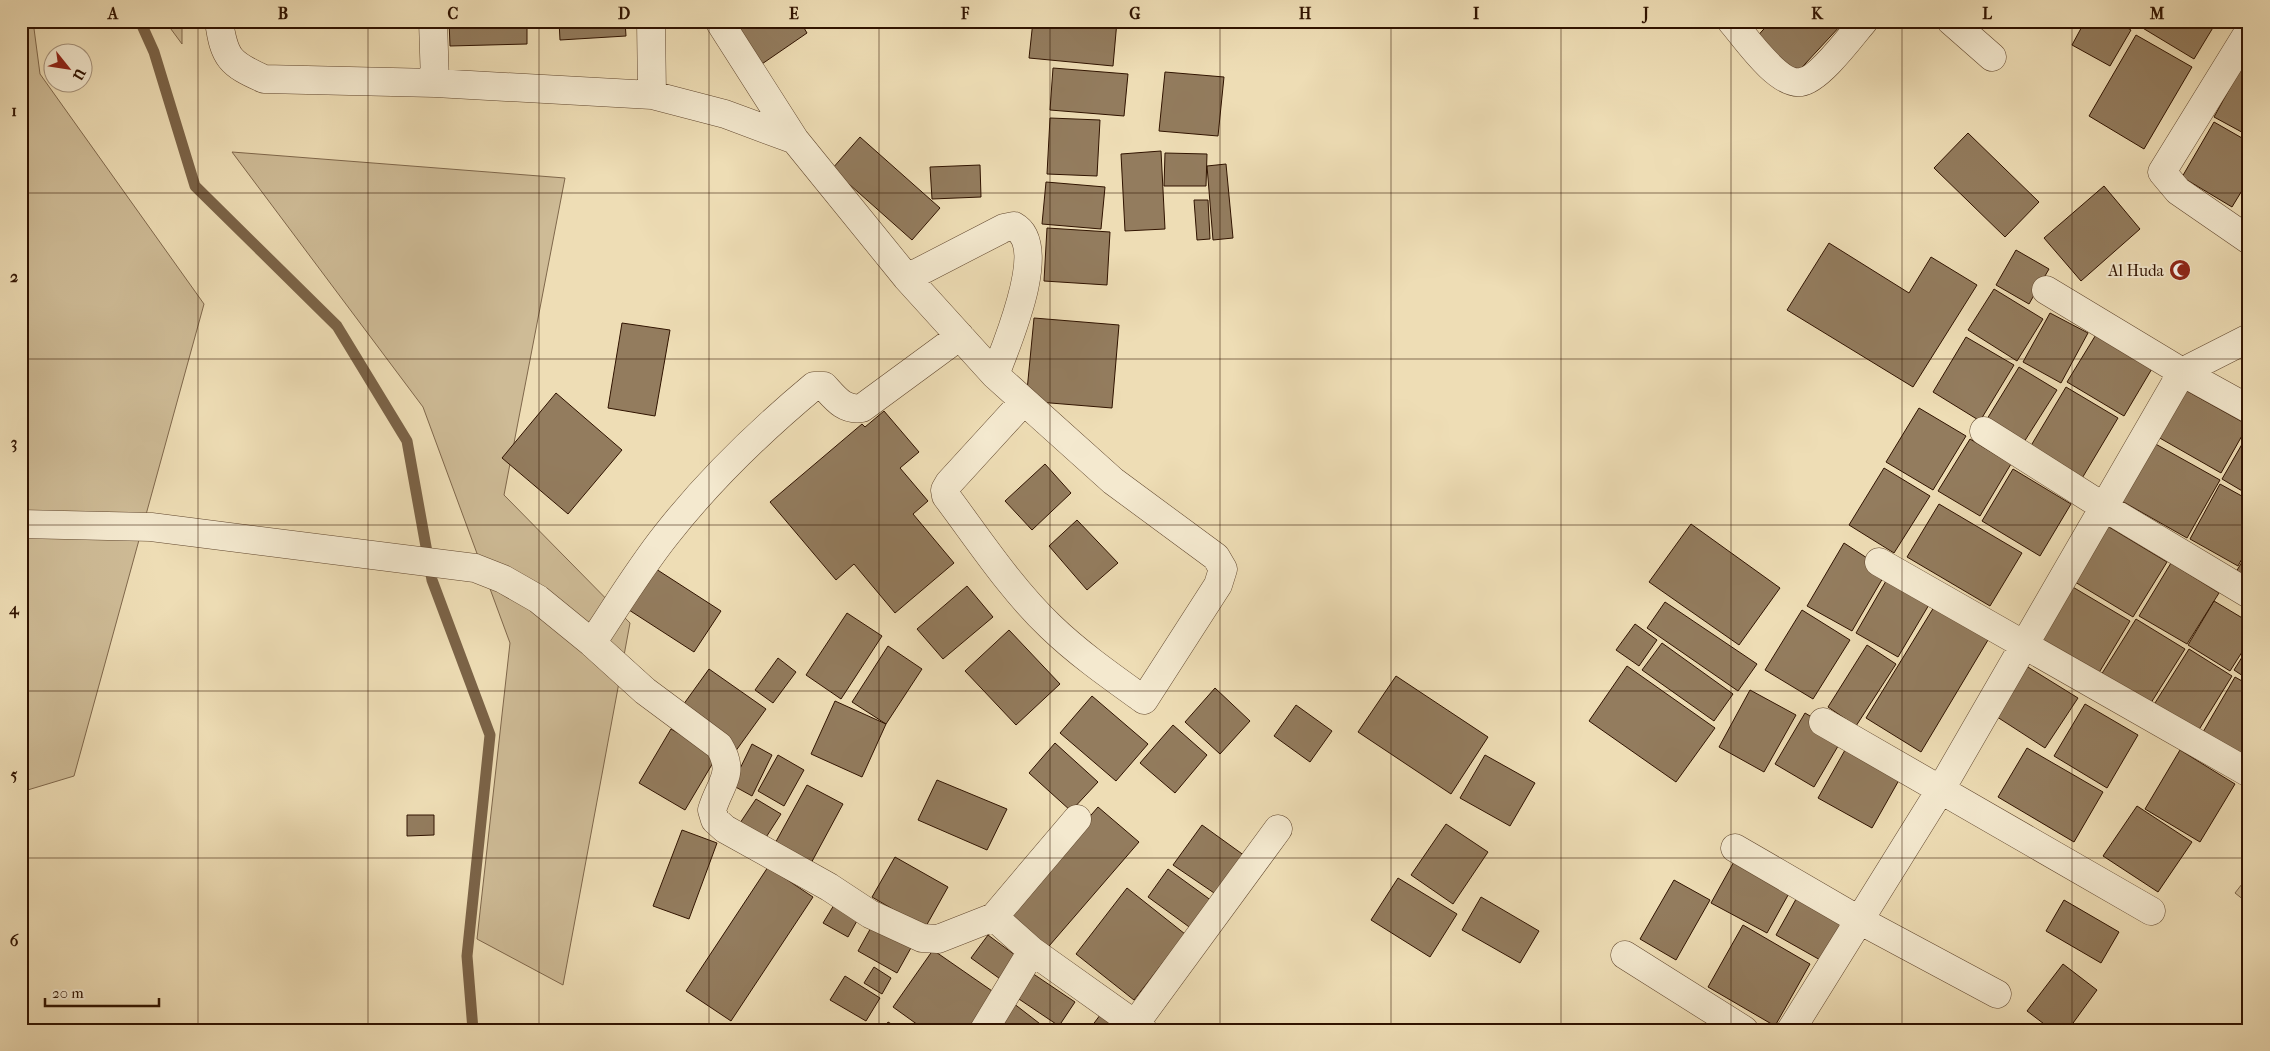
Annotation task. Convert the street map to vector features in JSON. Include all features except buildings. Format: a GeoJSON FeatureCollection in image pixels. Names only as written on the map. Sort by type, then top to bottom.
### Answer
{"type":"FeatureCollection","features":[{"type":"Feature","properties":{"kind":"street"},"geometry":{"type":"LineString","coordinates":[[220,21],[222,45],[230,59],[246,71],[264,79],[435,83],[652,95],[725,114],[795,140]]}},
{"type":"Feature","properties":{"kind":"street"},"geometry":{"type":"LineString","coordinates":[[433,21],[435,83]]}},
{"type":"Feature","properties":{"kind":"street"},"geometry":{"type":"LineString","coordinates":[[650,21],[652,95]]}},
{"type":"Feature","properties":{"kind":"street"},"geometry":{"type":"LineString","coordinates":[[718,21],[795,140],[907,278],[995,374],[1113,481],[1216,557],[1223,569],[1218,585],[1144,700],[1096,665],[1050,627],[1014,587],[946,496],[945,490],[949,483],[1024,402]]}},
{"type":"Feature","properties":{"kind":"street"},"geometry":{"type":"LineString","coordinates":[[1731,21],[1772,68],[1791,82],[1803,83],[1823,69],[1864,21]]}},
{"type":"Feature","properties":{"kind":"street"},"geometry":{"type":"LineString","coordinates":[[1951,21],[1992,57]]}},
{"type":"Feature","properties":{"kind":"street"},"geometry":{"type":"LineString","coordinates":[[2249,32],[2162,172],[2178,191],[2190,201],[2249,240]]}},
{"type":"Feature","properties":{"kind":"street"},"geometry":{"type":"LineString","coordinates":[[907,278],[1004,228],[1014,226],[1022,230],[1028,242],[1022,300],[995,374]]}},
{"type":"Feature","properties":{"kind":"street"},"geometry":{"type":"LineString","coordinates":[[2046,290],[2249,410]]}},
{"type":"Feature","properties":{"kind":"street"},"geometry":{"type":"LineString","coordinates":[[592,643],[665,536],[734,457],[770,422],[814,386],[824,386],[845,407],[853,409],[862,408],[960,336]]}},
{"type":"Feature","properties":{"kind":"street"},"geometry":{"type":"LineString","coordinates":[[1791,1030],[1942,789],[2182,372],[2249,338]]}},
{"type":"Feature","properties":{"kind":"street"},"geometry":{"type":"LineString","coordinates":[[1984,432],[2249,594]]}},
{"type":"Feature","properties":{"kind":"street"},"geometry":{"type":"LineString","coordinates":[[21,524],[151,527],[475,568],[503,579],[538,599],[592,643],[644,691],[719,746],[726,757],[728,769],[712,810],[715,820],[725,829],[829,887],[870,914],[922,938],[938,938],[994,917],[1077,819]]}},
{"type":"Feature","properties":{"kind":"street"},"geometry":{"type":"LineString","coordinates":[[1879,562],[2249,773]]}},
{"type":"Feature","properties":{"kind":"street"},"geometry":{"type":"LineString","coordinates":[[1823,722],[2151,911]]}},
{"type":"Feature","properties":{"kind":"street"},"geometry":{"type":"LineString","coordinates":[[994,917],[1032,951],[1139,1027],[1278,829]]}},
{"type":"Feature","properties":{"kind":"street"},"geometry":{"type":"LineString","coordinates":[[1735,848],[1859,920],[1997,994]]}},
{"type":"Feature","properties":{"kind":"street"},"geometry":{"type":"LineString","coordinates":[[984,1030],[1032,951]]}},
{"type":"Feature","properties":{"kind":"street"},"geometry":{"type":"LineString","coordinates":[[1625,955],[1744,1030]]}},
{"type":"Feature","properties":{"kind":"shaded area"},"geometry":{"type":"Polygon","coordinates":[[[21,21],[33,21],[40,74],[42,77],[42,92],[53,92],[204,304],[74,776],[21,792],[21,21]]]}},
{"type":"Feature","properties":{"kind":"shaded area"},"geometry":{"type":"Polygon","coordinates":[[[165,21],[182,21],[182,44],[165,21]]]}},
{"type":"Feature","properties":{"kind":"shaded area"},"geometry":{"type":"Polygon","coordinates":[[[232,152],[565,178],[504,495],[630,623],[563,985],[477,939],[510,643],[423,407],[232,152]]]}},
{"type":"Feature","properties":{"kind":"shaded area"},"geometry":{"type":"Polygon","coordinates":[[[2249,875],[2249,904],[2235,893],[2249,875]]]}},
{"type":"Feature","properties":{"kind":"waterway"},"geometry":{"type":"LineString","coordinates":[[140,21],[154,52],[195,186],[337,326],[407,441],[432,580],[490,735],[467,956],[473,1030]]}},
{"type":"Feature","properties":{"kind":"place","name":"Al Huda"},"geometry":{"type":"Point","coordinates":[2180,270]}}]}
